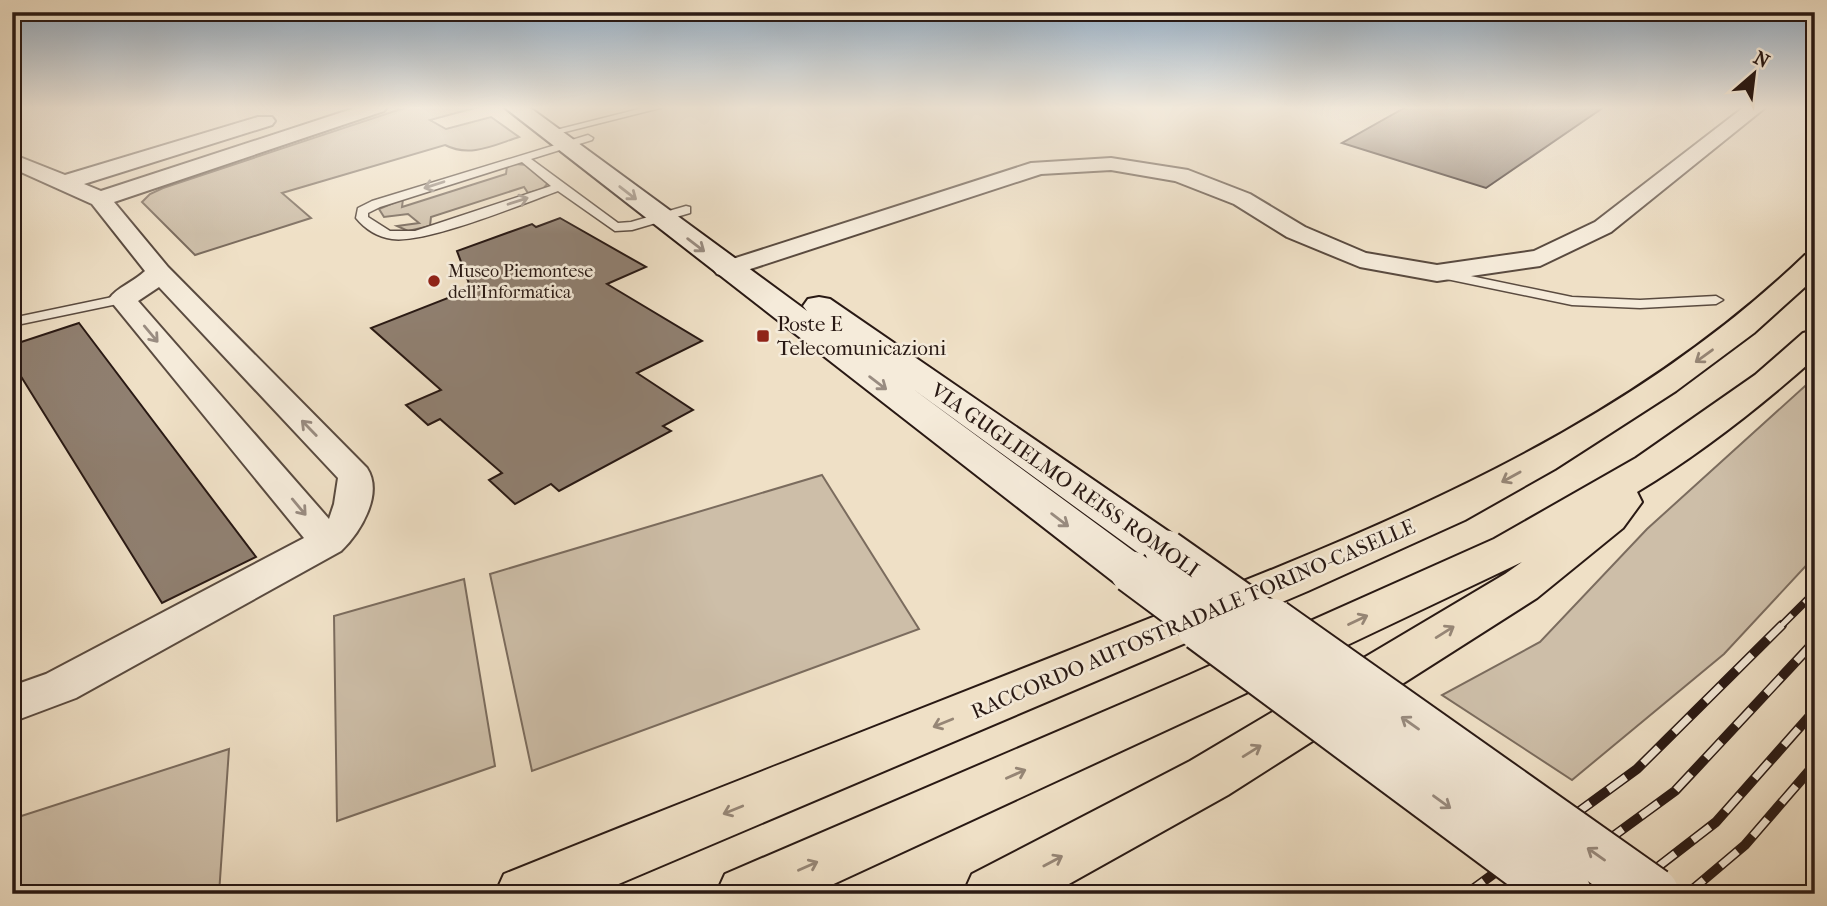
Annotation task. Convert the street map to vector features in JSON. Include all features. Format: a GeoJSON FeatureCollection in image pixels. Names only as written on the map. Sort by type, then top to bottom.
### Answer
{"type":"FeatureCollection","features":[{"type":"Feature","properties":{"kind":"highway","name":"RACCORDO AUTOSTRADALE TORINO-CASELLE"},"geometry":{"type":"LineString","coordinates":[[525,894],[1280,585],[1396,536],[1472,499],[1543,460],[1701,358],[1759,316],[1815,261]]}},
{"type":"Feature","properties":{"kind":"highway"},"geometry":{"type":"LineString","coordinates":[[746,894],[1208,689],[1497,555],[1650,467],[1767,382],[1815,340]]}},
{"type":"Feature","properties":{"kind":"highway"},"geometry":{"type":"LineString","coordinates":[[993,894],[1209,778],[1521,586],[1608,518],[1650,467]]}},
{"type":"Feature","properties":{"kind":"main road","name":"VIA GUGLIELMO REISS ROMOLI"},"geometry":{"type":"LineString","coordinates":[[584,149],[659,218],[740,264],[1148,562],[1565,894]]}},
{"type":"Feature","properties":{"kind":"main road","name":"VIA GUGLIELMO REISS ROMOLI"},"geometry":{"type":"LineString","coordinates":[[590,149],[687,210],[740,264]]}},
{"type":"Feature","properties":{"kind":"main road","name":"VIA GUGLIELMO REISS ROMOLI"},"geometry":{"type":"LineString","coordinates":[[1148,562],[1651,894]]}},
{"type":"Feature","properties":{"kind":"street"},"geometry":{"type":"LineString","coordinates":[[63,183],[173,149]]}},
{"type":"Feature","properties":{"kind":"street"},"geometry":{"type":"LineString","coordinates":[[100,199],[249,149]]}},
{"type":"Feature","properties":{"kind":"street"},"geometry":{"type":"LineString","coordinates":[[740,264],[1039,168],[1111,164],[1180,175],[1242,199],[1296,232],[1360,259],[1437,273],[1540,258],[1603,227],[1702,149]]}},
{"type":"Feature","properties":{"kind":"street"},"geometry":{"type":"LineString","coordinates":[[12,704],[61,686],[328,542],[341,532],[354,503],[355,476],[159,271],[100,199],[13,159]]}},
{"type":"Feature","properties":{"kind":"street"},"geometry":{"type":"LineString","coordinates":[[159,271],[145,286],[121,299],[328,542]]}},
{"type":"Feature","properties":{"kind":"lane"},"geometry":{"type":"LineString","coordinates":[[541,149],[523,158],[376,204],[362,211],[362,218],[379,233],[397,237],[417,235],[560,187]]}},
{"type":"Feature","properties":{"kind":"lane"},"geometry":{"type":"LineString","coordinates":[[523,158],[615,227],[632,226],[687,210]]}},
{"type":"Feature","properties":{"kind":"lane"},"geometry":{"type":"LineString","coordinates":[[1437,273],[1572,301],[1640,304],[1716,300]]}},
{"type":"Feature","properties":{"kind":"lane"},"geometry":{"type":"LineString","coordinates":[[12,322],[121,299]]}},
{"type":"Feature","properties":{"kind":"shaded area"},"geometry":{"type":"Polygon","coordinates":[[[280,149],[430,149],[282,193],[311,218],[195,255],[142,202],[150,194],[280,149]]]}},
{"type":"Feature","properties":{"kind":"shaded area"},"geometry":{"type":"Polygon","coordinates":[[[528,165],[548,183],[543,189],[528,193],[524,187],[431,217],[430,226],[408,231],[397,226],[419,223],[408,214],[384,217],[379,209],[403,199],[402,207],[506,174],[507,166],[528,165]]]}},
{"type":"Feature","properties":{"kind":"shaded area"},"geometry":{"type":"Polygon","coordinates":[[[1815,377],[1815,556],[1724,654],[1572,780],[1442,695],[1540,642],[1647,529],[1815,377]]]}},
{"type":"Feature","properties":{"kind":"shaded area"},"geometry":{"type":"Polygon","coordinates":[[[822,475],[919,629],[532,771],[490,574],[822,475]]]}},
{"type":"Feature","properties":{"kind":"shaded area"},"geometry":{"type":"Polygon","coordinates":[[[464,579],[495,766],[337,821],[334,616],[464,579]]]}},
{"type":"Feature","properties":{"kind":"shaded area"},"geometry":{"type":"Polygon","coordinates":[[[229,749],[219,894],[12,894],[12,819],[229,749]]]}},
{"type":"Feature","properties":{"kind":"building"},"geometry":{"type":"Polygon","coordinates":[[[1362,149],[1542,149],[1486,188],[1362,149]]]}},
{"type":"Feature","properties":{"kind":"building"},"geometry":{"type":"Polygon","coordinates":[[[560,218],[646,267],[607,284],[702,341],[637,373],[693,410],[663,426],[671,431],[559,491],[551,484],[515,504],[489,480],[502,473],[440,419],[428,425],[406,405],[441,390],[371,328],[471,289],[457,251],[532,224],[536,227],[560,218]]]}},
{"type":"Feature","properties":{"kind":"building"},"geometry":{"type":"Polygon","coordinates":[[[79,323],[256,557],[162,603],[12,362],[12,345],[79,323]]]}},
{"type":"Feature","properties":{"kind":"railway"},"geometry":{"type":"LineString","coordinates":[[1782,625],[1815,592]]}},
{"type":"Feature","properties":{"kind":"railway"},"geometry":{"type":"LineString","coordinates":[[1466,894],[1637,769],[1782,625]]}},
{"type":"Feature","properties":{"kind":"railway"},"geometry":{"type":"LineString","coordinates":[[1534,894],[1675,791],[1815,641]]}},
{"type":"Feature","properties":{"kind":"railway"},"geometry":{"type":"LineString","coordinates":[[1623,894],[1716,822],[1815,710]]}},
{"type":"Feature","properties":{"kind":"railway"},"geometry":{"type":"LineString","coordinates":[[1687,894],[1745,845],[1815,764]]}},
{"type":"Feature","properties":{"kind":"place","name":"Museo Piemontese dell’Informatica"},"geometry":{"type":"Point","coordinates":[434,281]}},
{"type":"Feature","properties":{"kind":"place","name":"Poste E Telecomunicazioni"},"geometry":{"type":"Point","coordinates":[763,336]}}]}
